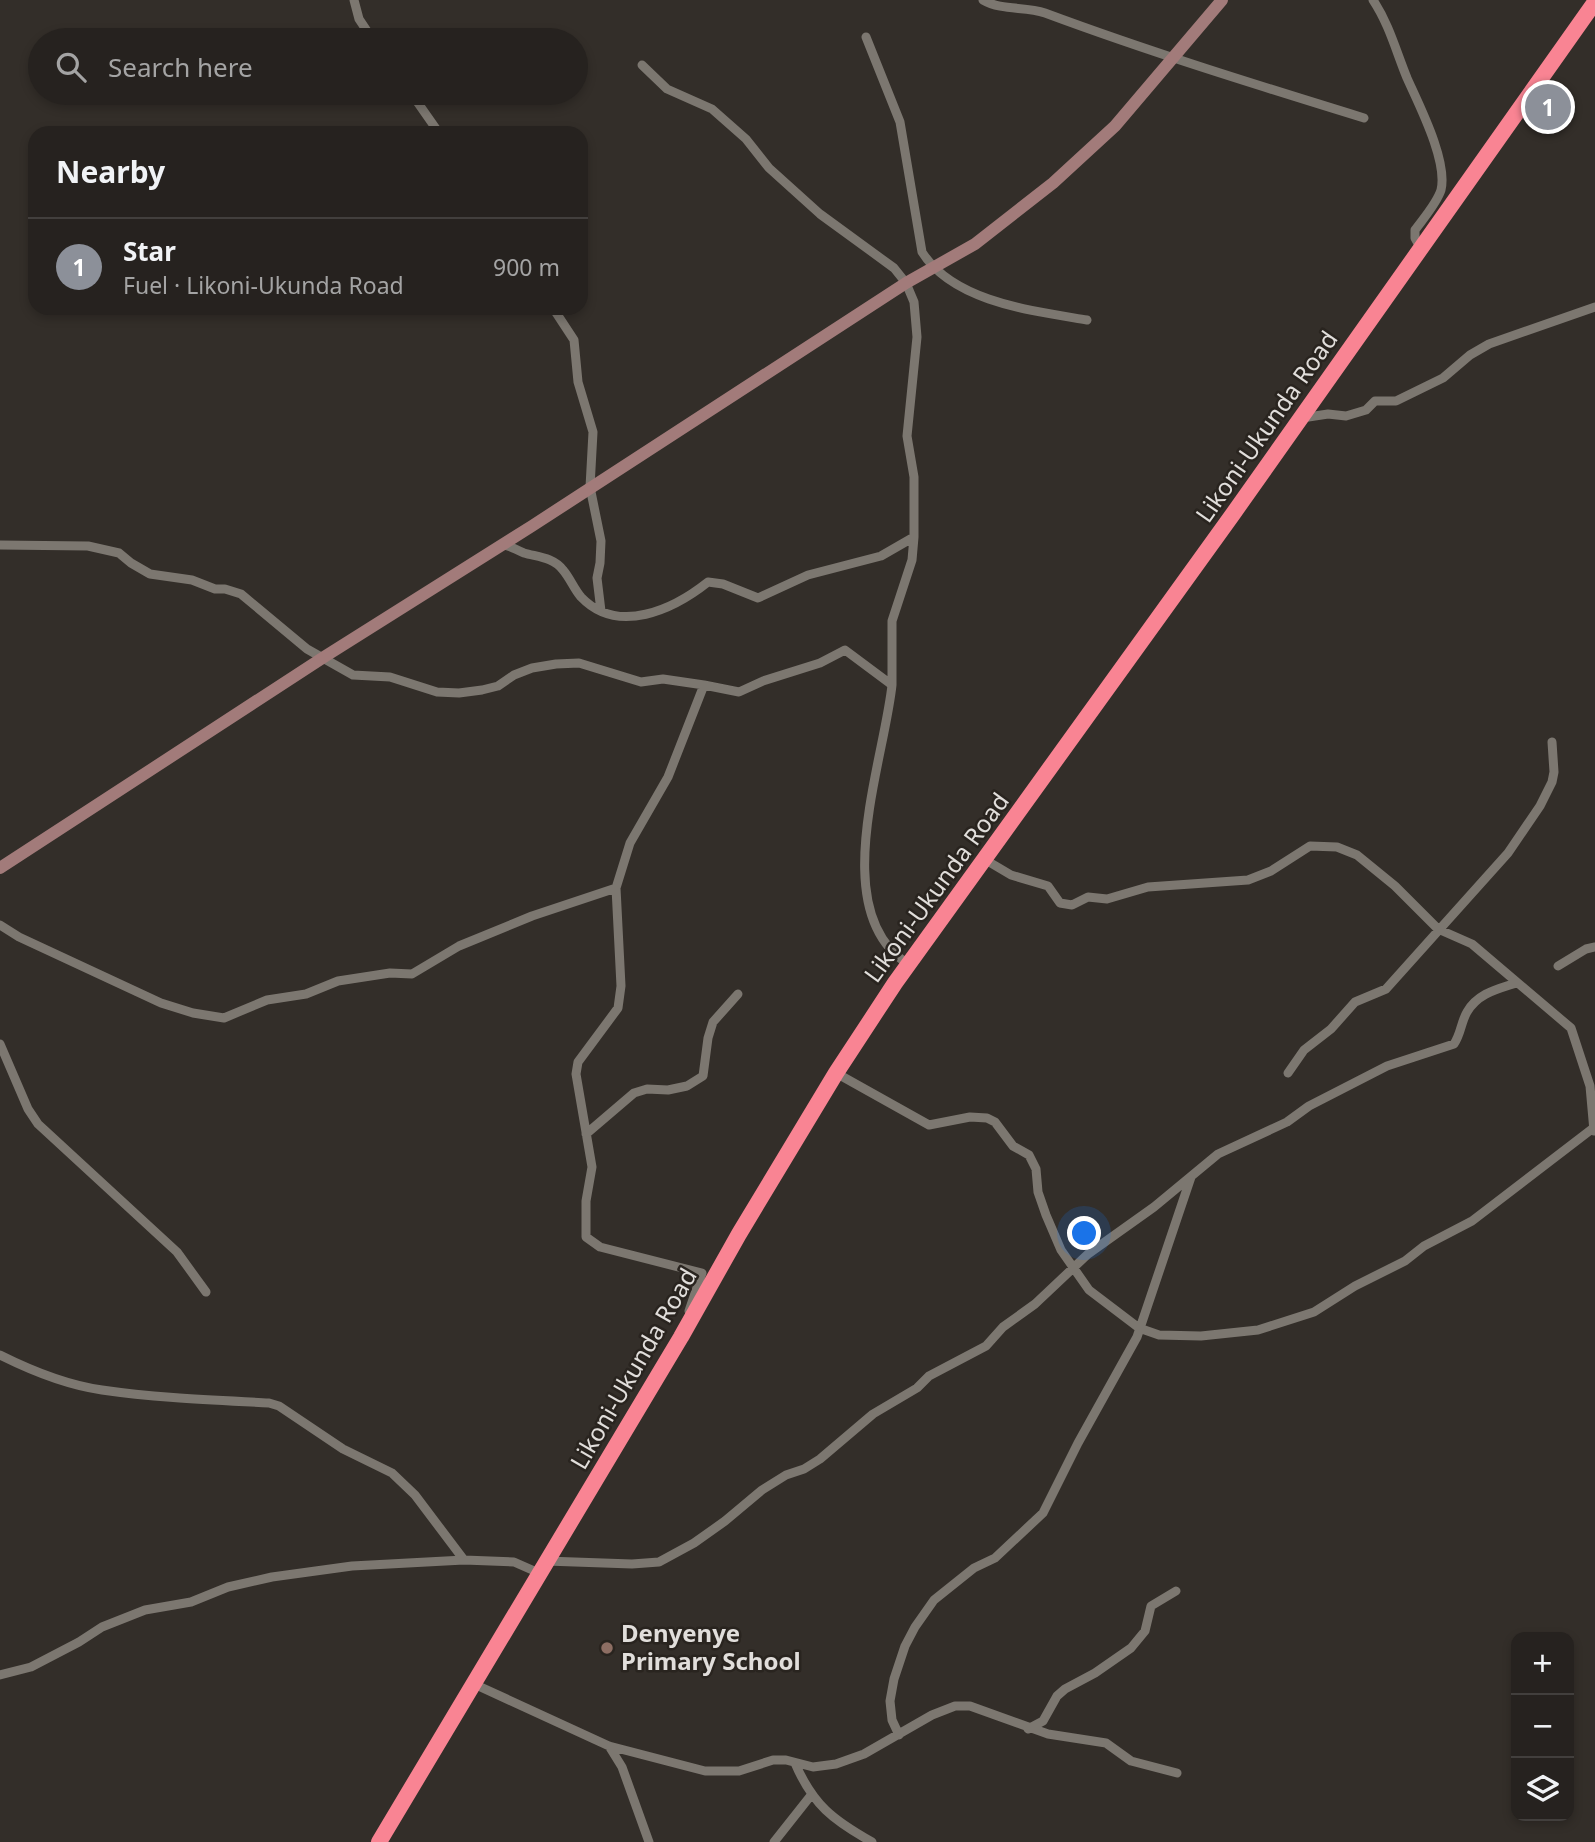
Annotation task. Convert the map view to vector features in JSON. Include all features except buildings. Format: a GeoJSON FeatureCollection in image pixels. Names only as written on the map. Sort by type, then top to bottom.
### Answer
{"type":"FeatureCollection","features":[{"type":"Feature","properties":{"kind":"highway","name":"Likoni-Ukunda Road"},"geometry":{"type":"LineString","coordinates":[[379,1842],[836,1073],[908,964],[1302,418],[1595,2]]}},
{"type":"Feature","properties":{"kind":"street"},"geometry":{"type":"LineString","coordinates":[[354,0],[359,19],[365,28]]}},
{"type":"Feature","properties":{"kind":"street"},"geometry":{"type":"LineString","coordinates":[[983,0],[994,6],[1035,10],[1171,58],[1364,118]]}},
{"type":"Feature","properties":{"kind":"street"},"geometry":{"type":"LineString","coordinates":[[0,868],[906,283],[975,244],[1052,183],[1115,126],[1222,0]]}},
{"type":"Feature","properties":{"kind":"street"},"geometry":{"type":"LineString","coordinates":[[1373,0],[1385,18],[1408,81],[1420,103],[1440,161],[1441,190],[1415,230],[1415,238],[1421,249]]}},
{"type":"Feature","properties":{"kind":"street"},"geometry":{"type":"LineString","coordinates":[[866,37],[900,122],[922,252],[932,269],[972,293],[1029,311],[1087,320]]}},
{"type":"Feature","properties":{"kind":"street"},"geometry":{"type":"LineString","coordinates":[[642,65],[667,89],[712,109],[746,139],[769,168],[820,214],[894,268],[906,283],[914,302],[917,337],[907,436],[914,477],[915,537],[912,560],[892,621],[889,717],[873,786],[864,884],[877,933],[887,947],[908,964]]}},
{"type":"Feature","properties":{"kind":"street"},"geometry":{"type":"LineString","coordinates":[[419,105],[434,126]]}},
{"type":"Feature","properties":{"kind":"street"},"geometry":{"type":"LineString","coordinates":[[1302,418],[1328,414],[1346,416],[1366,410],[1376,401],[1396,401],[1443,378],[1470,355],[1489,344],[1595,307]]}},
{"type":"Feature","properties":{"kind":"street"},"geometry":{"type":"LineString","coordinates":[[558,315],[574,340],[578,382],[591,418],[594,448],[590,486],[601,541],[597,578],[601,611]]}},
{"type":"Feature","properties":{"kind":"street"},"geometry":{"type":"LineString","coordinates":[[504,545],[522,553],[543,557],[561,567],[581,596],[601,611],[626,618],[663,611],[708,582],[723,584],[758,598],[808,575],[881,556],[915,537]]}},
{"type":"Feature","properties":{"kind":"street"},"geometry":{"type":"LineString","coordinates":[[0,545],[88,546],[119,553],[150,574],[192,580],[215,589],[242,594],[307,649],[353,675],[390,677],[437,692],[482,690],[498,686],[514,675],[532,668],[579,663],[641,682],[663,679],[739,692],[763,681],[820,663],[845,650],[892,685]]}},
{"type":"Feature","properties":{"kind":"street"},"geometry":{"type":"LineString","coordinates":[[681,1336],[702,1273],[600,1247],[586,1237],[586,1201],[592,1167],[576,1074],[578,1062],[618,1008],[621,986],[615,888],[630,843],[668,777],[704,685]]}},
{"type":"Feature","properties":{"kind":"street"},"geometry":{"type":"LineString","coordinates":[[1288,1073],[1304,1050],[1331,1029],[1355,1002],[1386,989],[1508,853],[1540,806],[1552,782],[1552,741]]}},
{"type":"Feature","properties":{"kind":"street"},"geometry":{"type":"LineString","coordinates":[[836,1073],[929,1125],[970,1117],[987,1118],[995,1122],[1013,1146],[1029,1155],[1036,1169],[1038,1192],[1046,1215],[1071,1268],[1089,1290],[1139,1328],[1159,1335],[1200,1336],[1258,1330],[1314,1312],[1355,1286],[1405,1261],[1424,1246],[1472,1221],[1593,1128],[1590,1086],[1571,1028],[1472,944],[1438,929],[1395,886],[1357,855],[1337,846],[1310,846],[1271,871],[1248,880],[1148,887],[1107,899],[1088,897],[1072,905],[1060,903],[1048,886],[1012,875],[984,859]]}},
{"type":"Feature","properties":{"kind":"street"},"geometry":{"type":"LineString","coordinates":[[0,925],[19,937],[161,1003],[193,1013],[224,1018],[267,1000],[306,993],[338,981],[390,973],[412,974],[459,946],[532,916],[615,888]]}},
{"type":"Feature","properties":{"kind":"street"},"geometry":{"type":"LineString","coordinates":[[1558,966],[1586,949],[1595,947]]}},
{"type":"Feature","properties":{"kind":"street"},"geometry":{"type":"LineString","coordinates":[[0,1675],[31,1667],[102,1627],[145,1611],[191,1602],[228,1587],[272,1577],[352,1566],[464,1560],[514,1562],[542,1567],[659,1562],[694,1543],[762,1490],[820,1459],[873,1414],[917,1388],[929,1376],[986,1346],[1003,1328],[1035,1304],[1071,1268],[1218,1154],[1287,1122],[1309,1106],[1376,1072],[1454,1044],[1467,1012],[1485,993],[1516,983]]}},
{"type":"Feature","properties":{"kind":"street"},"geometry":{"type":"LineString","coordinates":[[586,1134],[634,1093],[648,1089],[668,1090],[687,1086],[703,1076],[713,1022],[738,994]]}},
{"type":"Feature","properties":{"kind":"street"},"geometry":{"type":"LineString","coordinates":[[0,1044],[28,1109],[38,1124],[177,1252],[206,1292]]}},
{"type":"Feature","properties":{"kind":"street"},"geometry":{"type":"LineString","coordinates":[[899,1735],[892,1720],[890,1701],[905,1646],[934,1600],[974,1568],[995,1558],[1044,1513],[1078,1443],[1137,1337],[1192,1175]]}},
{"type":"Feature","properties":{"kind":"street"},"geometry":{"type":"LineString","coordinates":[[0,1356],[59,1379],[100,1390],[196,1401],[279,1406],[343,1449],[392,1473],[415,1495],[464,1560]]}},
{"type":"Feature","properties":{"kind":"street"},"geometry":{"type":"LineString","coordinates":[[1028,1728],[1043,1721],[1057,1696],[1065,1689],[1131,1648],[1145,1631],[1151,1606],[1176,1591]]}},
{"type":"Feature","properties":{"kind":"street"},"geometry":{"type":"LineString","coordinates":[[474,1684],[609,1746],[705,1771],[739,1771],[773,1760],[813,1767],[836,1765],[864,1754],[932,1715],[955,1706],[970,1706],[1048,1734],[1106,1743],[1131,1761],[1177,1773]]}},
{"type":"Feature","properties":{"kind":"street"},"geometry":{"type":"LineString","coordinates":[[609,1746],[622,1767],[649,1842]]}},
{"type":"Feature","properties":{"kind":"street"},"geometry":{"type":"LineString","coordinates":[[795,1763],[803,1783],[834,1820],[872,1842]]}},
{"type":"Feature","properties":{"kind":"street"},"geometry":{"type":"LineString","coordinates":[[774,1842],[812,1794]]}},
{"type":"Feature","properties":{"kind":"place","name":"Star"},"geometry":{"type":"Point","coordinates":[1548,107]}},
{"type":"Feature","properties":{"kind":"place","name":"Denyenye Primary School"},"geometry":{"type":"Point","coordinates":[607,1648]}}]}
